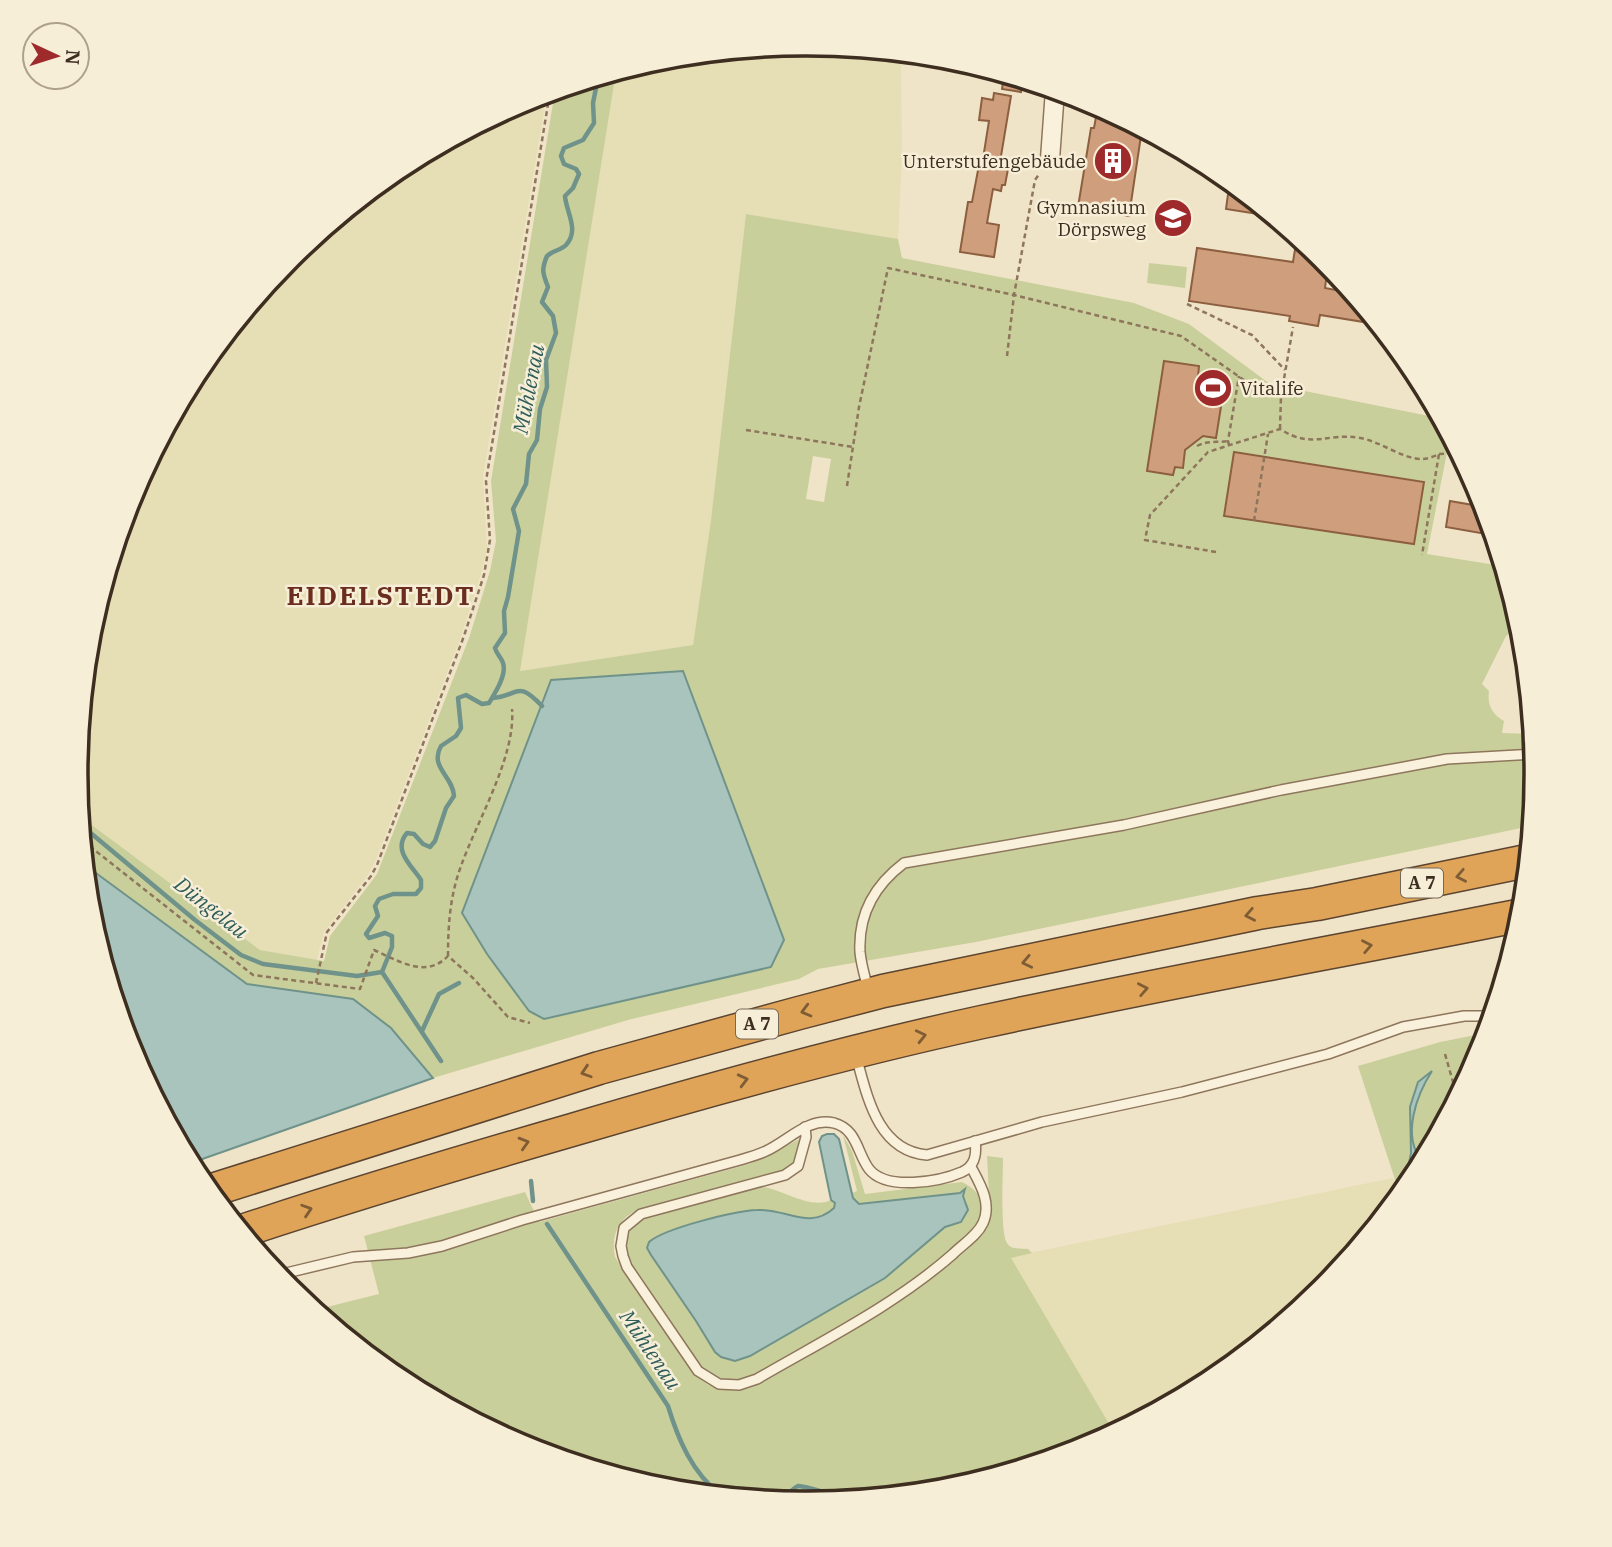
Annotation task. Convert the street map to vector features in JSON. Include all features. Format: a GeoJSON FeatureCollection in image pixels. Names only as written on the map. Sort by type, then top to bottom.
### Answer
{"type":"FeatureCollection","features":[{"type":"Feature","properties":{"kind":"highway","name":"A 7"},"geometry":{"type":"LineString","coordinates":[[220,1187],[599,1068],[869,995],[1258,913],[1317,904],[1517,863]]}},
{"type":"Feature","properties":{"kind":"highway"},"geometry":{"type":"LineString","coordinates":[[252,1228],[425,1172],[723,1086],[855,1052],[1119,993],[1509,918]]}},
{"type":"Feature","properties":{"kind":"street"},"geometry":{"type":"LineString","coordinates":[[1050,159],[1054,101]]}},
{"type":"Feature","properties":{"kind":"lane"},"geometry":{"type":"LineString","coordinates":[[869,995],[860,951],[865,916],[873,893],[887,876],[904,863],[1124,825],[1281,790],[1447,759],[1523,755]]}},
{"type":"Feature","properties":{"kind":"lane"},"geometry":{"type":"LineString","coordinates":[[855,1052],[869,1105],[887,1137],[916,1154],[927,1155],[1042,1122],[1182,1092],[1328,1054],[1403,1027],[1444,1018],[1480,1016]]}},
{"type":"Feature","properties":{"kind":"lane"},"geometry":{"type":"LineString","coordinates":[[291,1272],[353,1257],[408,1253],[442,1246],[522,1220],[740,1160],[767,1151],[805,1127],[819,1122],[835,1123],[848,1130],[869,1169],[888,1181],[918,1182],[959,1174],[971,1167]]}},
{"type":"Feature","properties":{"kind":"lane"},"geometry":{"type":"LineString","coordinates":[[805,1127],[806,1137],[798,1166],[785,1175],[640,1214],[624,1228],[621,1246],[627,1267],[698,1371],[719,1384],[740,1385],[757,1379],[896,1298],[978,1232],[985,1219],[985,1196],[971,1167],[976,1150],[975,1141]]}},
{"type":"Feature","properties":{"kind":"path"},"geometry":{"type":"LineString","coordinates":[[316,983],[327,932],[377,865],[464,636],[484,575],[490,540],[486,481],[548,104]]}},
{"type":"Feature","properties":{"kind":"path"},"geometry":{"type":"LineString","coordinates":[[1007,356],[1014,295],[1035,180],[1050,159]]}},
{"type":"Feature","properties":{"kind":"path"},"geometry":{"type":"LineString","coordinates":[[847,486],[888,268],[1014,295],[1181,336],[1261,392],[1281,396]]}},
{"type":"Feature","properties":{"kind":"path"},"geometry":{"type":"LineString","coordinates":[[1187,304],[1252,335],[1285,370]]}},
{"type":"Feature","properties":{"kind":"path"},"geometry":{"type":"LineString","coordinates":[[1280,429],[1281,396],[1293,327]]}},
{"type":"Feature","properties":{"kind":"path"},"geometry":{"type":"LineString","coordinates":[[1228,443],[1239,376]]}},
{"type":"Feature","properties":{"kind":"path"},"geometry":{"type":"LineString","coordinates":[[746,429],[853,447]]}},
{"type":"Feature","properties":{"kind":"path"},"geometry":{"type":"LineString","coordinates":[[1216,552],[1145,540],[1150,515],[1208,452],[1228,443],[1280,429]]}},
{"type":"Feature","properties":{"kind":"path"},"geometry":{"type":"LineString","coordinates":[[1280,429],[1294,438],[1314,441],[1338,436],[1362,438],[1406,456],[1423,459],[1448,452]]}},
{"type":"Feature","properties":{"kind":"path"},"geometry":{"type":"LineString","coordinates":[[1254,522],[1268,434]]}},
{"type":"Feature","properties":{"kind":"path"},"geometry":{"type":"LineString","coordinates":[[1197,446],[1206,441],[1228,443]]}},
{"type":"Feature","properties":{"kind":"path"},"geometry":{"type":"LineString","coordinates":[[1422,555],[1439,454]]}},
{"type":"Feature","properties":{"kind":"path"},"geometry":{"type":"LineString","coordinates":[[93,849],[253,975],[360,989],[374,950],[408,965],[423,968],[441,964],[448,956],[451,898],[508,746],[512,709]]}},
{"type":"Feature","properties":{"kind":"path"},"geometry":{"type":"LineString","coordinates":[[448,956],[473,978],[508,1017],[530,1023]]}},
{"type":"Feature","properties":{"kind":"path"},"geometry":{"type":"LineString","coordinates":[[1445,1054],[1453,1083]]}},
{"type":"Feature","properties":{"kind":"shaded area"},"geometry":{"type":"Polygon","coordinates":[[[806,56],[901,62],[902,155],[898,239],[746,214],[711,520],[693,645],[519,671],[614,82],[712,62],[759,58],[806,56]]]}},
{"type":"Feature","properties":{"kind":"shaded area"},"geometry":{"type":"Polygon","coordinates":[[[545,106],[483,477],[487,549],[461,637],[375,862],[366,878],[324,932],[317,960],[260,950],[90,824],[88,774],[95,680],[102,634],[127,543],[162,456],[209,375],[267,300],[299,266],[369,204],[407,177],[489,130],[545,106]]]}},
{"type":"Feature","properties":{"kind":"shaded area"},"geometry":{"type":"Polygon","coordinates":[[[1393,1178],[1395,1183],[1345,1247],[1279,1313],[1205,1370],[1165,1395],[1109,1423],[1010,1257],[1393,1178]]]}},
{"type":"Feature","properties":{"kind":"green space"},"geometry":{"type":"Polygon","coordinates":[[[614,82],[520,671],[693,645],[711,520],[746,214],[898,239],[902,258],[1134,303],[1189,324],[1270,384],[1427,416],[1447,451],[1427,554],[1492,564],[1510,634],[1506,636],[1482,684],[1489,691],[1491,709],[1504,721],[1502,733],[1522,734],[1524,774],[1521,828],[976,942],[818,969],[799,979],[628,1020],[433,1078],[391,1028],[353,999],[247,984],[96,873],[90,824],[260,950],[324,961],[330,936],[377,874],[469,638],[490,571],[496,541],[491,481],[553,102],[614,82]],[[813,456],[806,499],[824,502],[831,459],[813,456]],[[552,680],[462,913],[487,954],[528,1011],[552,680]]]}},
{"type":"Feature","properties":{"kind":"green space"},"geometry":{"type":"Polygon","coordinates":[[[1149,263],[1187,267],[1185,288],[1147,283],[1149,263]]]}},
{"type":"Feature","properties":{"kind":"green space"},"geometry":{"type":"Polygon","coordinates":[[[1474,1035],[1450,1091],[1416,1151],[1412,1140],[1413,1117],[1420,1093],[1430,1073],[1416,1088],[1410,1118],[1410,1161],[1396,1182],[1358,1066],[1440,1042],[1474,1035]]]}},
{"type":"Feature","properties":{"kind":"green space"},"geometry":{"type":"Polygon","coordinates":[[[843,1135],[852,1151],[865,1194],[962,1182],[981,1200],[980,1217],[955,1247],[894,1294],[751,1377],[730,1380],[713,1375],[701,1367],[630,1264],[626,1250],[627,1238],[642,1218],[763,1187],[815,1203],[831,1200],[835,1203],[825,1214],[806,1218],[768,1210],[735,1213],[672,1230],[650,1242],[647,1248],[651,1255],[715,1352],[728,1360],[750,1356],[885,1278],[945,1227],[961,1222],[966,1190],[961,1193],[888,1202],[855,1202],[852,1193],[857,1191],[843,1135]]]}},
{"type":"Feature","properties":{"kind":"green space"},"geometry":{"type":"Polygon","coordinates":[[[802,1138],[796,1161],[783,1170],[637,1210],[620,1224],[615,1236],[615,1257],[694,1374],[707,1384],[720,1389],[750,1388],[918,1289],[981,1236],[987,1227],[990,1215],[987,1156],[1003,1158],[1003,1215],[1007,1243],[1011,1247],[1028,1249],[1032,1253],[1011,1258],[1109,1423],[1037,1453],[992,1467],[900,1485],[806,1491],[712,1485],[620,1467],[575,1453],[489,1417],[407,1370],[369,1343],[327,1307],[379,1294],[364,1236],[525,1192],[539,1222],[749,1164],[802,1138]]]}},
{"type":"Feature","properties":{"kind":"water"},"geometry":{"type":"Polygon","coordinates":[[[683,671],[784,940],[771,967],[544,1019],[529,1011],[487,954],[462,913],[551,680],[683,671]]]}},
{"type":"Feature","properties":{"kind":"water"},"geometry":{"type":"Polygon","coordinates":[[[96,873],[247,984],[353,999],[391,1028],[433,1078],[201,1159],[162,1091],[143,1048],[113,959],[96,873]]]}},
{"type":"Feature","properties":{"kind":"water"},"geometry":{"type":"Polygon","coordinates":[[[1432,1071],[1417,1103],[1412,1128],[1416,1151],[1409,1162],[1410,1107],[1418,1082],[1432,1071]]]}},
{"type":"Feature","properties":{"kind":"water"},"geometry":{"type":"Polygon","coordinates":[[[834,1134],[839,1139],[853,1198],[859,1204],[960,1193],[965,1189],[963,1196],[968,1210],[961,1222],[945,1227],[885,1278],[750,1356],[735,1361],[721,1357],[715,1352],[651,1255],[647,1248],[649,1242],[684,1226],[747,1211],[768,1210],[806,1218],[825,1215],[834,1208],[835,1203],[831,1200],[819,1142],[822,1136],[834,1134]]]}},
{"type":"Feature","properties":{"kind":"building"},"geometry":{"type":"Polygon","coordinates":[[[1003,83],[1021,89],[1021,92],[1002,89],[1003,83]]]}},
{"type":"Feature","properties":{"kind":"building"},"geometry":{"type":"Polygon","coordinates":[[[994,93],[1011,96],[999,168],[1008,169],[1005,185],[1002,185],[1001,191],[993,189],[987,223],[999,225],[994,257],[960,252],[968,202],[972,202],[979,165],[982,165],[989,121],[979,120],[982,98],[993,100],[994,93]]]}},
{"type":"Feature","properties":{"kind":"building","name":"Unterstufengebäude"},"geometry":{"type":"Polygon","coordinates":[[[1096,118],[1140,139],[1129,216],[1078,207],[1091,128],[1094,128],[1096,118]]]}},
{"type":"Feature","properties":{"kind":"building"},"geometry":{"type":"Polygon","coordinates":[[[1228,193],[1254,213],[1226,209],[1228,193]]]}},
{"type":"Feature","properties":{"kind":"building"},"geometry":{"type":"Polygon","coordinates":[[[1197,248],[1293,262],[1295,249],[1326,280],[1325,288],[1336,290],[1363,322],[1320,315],[1318,326],[1289,321],[1290,316],[1189,301],[1197,248]]]}},
{"type":"Feature","properties":{"kind":"building"},"geometry":{"type":"Polygon","coordinates":[[[1164,361],[1199,366],[1198,377],[1225,381],[1216,438],[1203,436],[1185,450],[1183,468],[1175,467],[1173,475],[1147,471],[1164,361]]]}},
{"type":"Feature","properties":{"kind":"building"},"geometry":{"type":"Polygon","coordinates":[[[1234,452],[1424,482],[1414,544],[1224,516],[1234,452]]]}},
{"type":"Feature","properties":{"kind":"building"},"geometry":{"type":"Polygon","coordinates":[[[1450,501],[1471,505],[1481,533],[1446,527],[1450,501]]]}},
{"type":"Feature","properties":{"kind":"waterway","name":"Mühlenau"},"geometry":{"type":"LineString","coordinates":[[441,1061],[382,972],[392,947],[392,936],[385,933],[369,938],[366,934],[378,916],[375,906],[379,899],[393,894],[416,894],[421,888],[421,880],[402,852],[403,839],[407,833],[414,834],[430,847],[435,841],[446,808],[454,796],[440,766],[438,753],[441,746],[456,736],[461,728],[458,698],[466,695],[482,704],[489,703],[502,678],[503,663],[495,648],[505,633],[504,611],[519,531],[513,509],[526,484],[529,454],[537,440],[540,409],[547,387],[546,360],[556,333],[553,316],[542,302],[548,287],[543,269],[547,256],[564,247],[570,239],[572,227],[565,196],[573,188],[579,174],[576,169],[564,164],[561,156],[564,148],[583,140],[594,123],[593,103],[596,87]]}},
{"type":"Feature","properties":{"kind":"waterway","name":"Mühlenau"},"geometry":{"type":"LineString","coordinates":[[493,698],[522,691],[542,706]]}},
{"type":"Feature","properties":{"kind":"waterway","name":"Düngelau"},"geometry":{"type":"LineString","coordinates":[[91,834],[241,955],[263,964],[357,976],[382,972]]}},
{"type":"Feature","properties":{"kind":"waterway"},"geometry":{"type":"LineString","coordinates":[[422,1031],[439,994],[459,983]]}},
{"type":"Feature","properties":{"kind":"waterway","name":"Mühlenau"},"geometry":{"type":"LineString","coordinates":[[531,1181],[533,1201]]}},
{"type":"Feature","properties":{"kind":"waterway","name":"Mühlenau"},"geometry":{"type":"LineString","coordinates":[[547,1224],[668,1406],[676,1431],[694,1466],[710,1485]]}},
{"type":"Feature","properties":{"kind":"waterway"},"geometry":{"type":"LineString","coordinates":[[792,1490],[798,1486],[819,1490]]}},
{"type":"Feature","properties":{"kind":"place","name":"Unterstufengebäude"},"geometry":{"type":"Point","coordinates":[1113,161]}},
{"type":"Feature","properties":{"kind":"place","name":"Gymnasium Dörpsweg"},"geometry":{"type":"Point","coordinates":[1173,218]}},
{"type":"Feature","properties":{"kind":"place","name":"Vitalife"},"geometry":{"type":"Point","coordinates":[1213,388]}},
{"type":"Feature","properties":{"kind":"district","name":"EIDELSTEDT"},"geometry":{"type":"Point","coordinates":[381,596]}}]}
